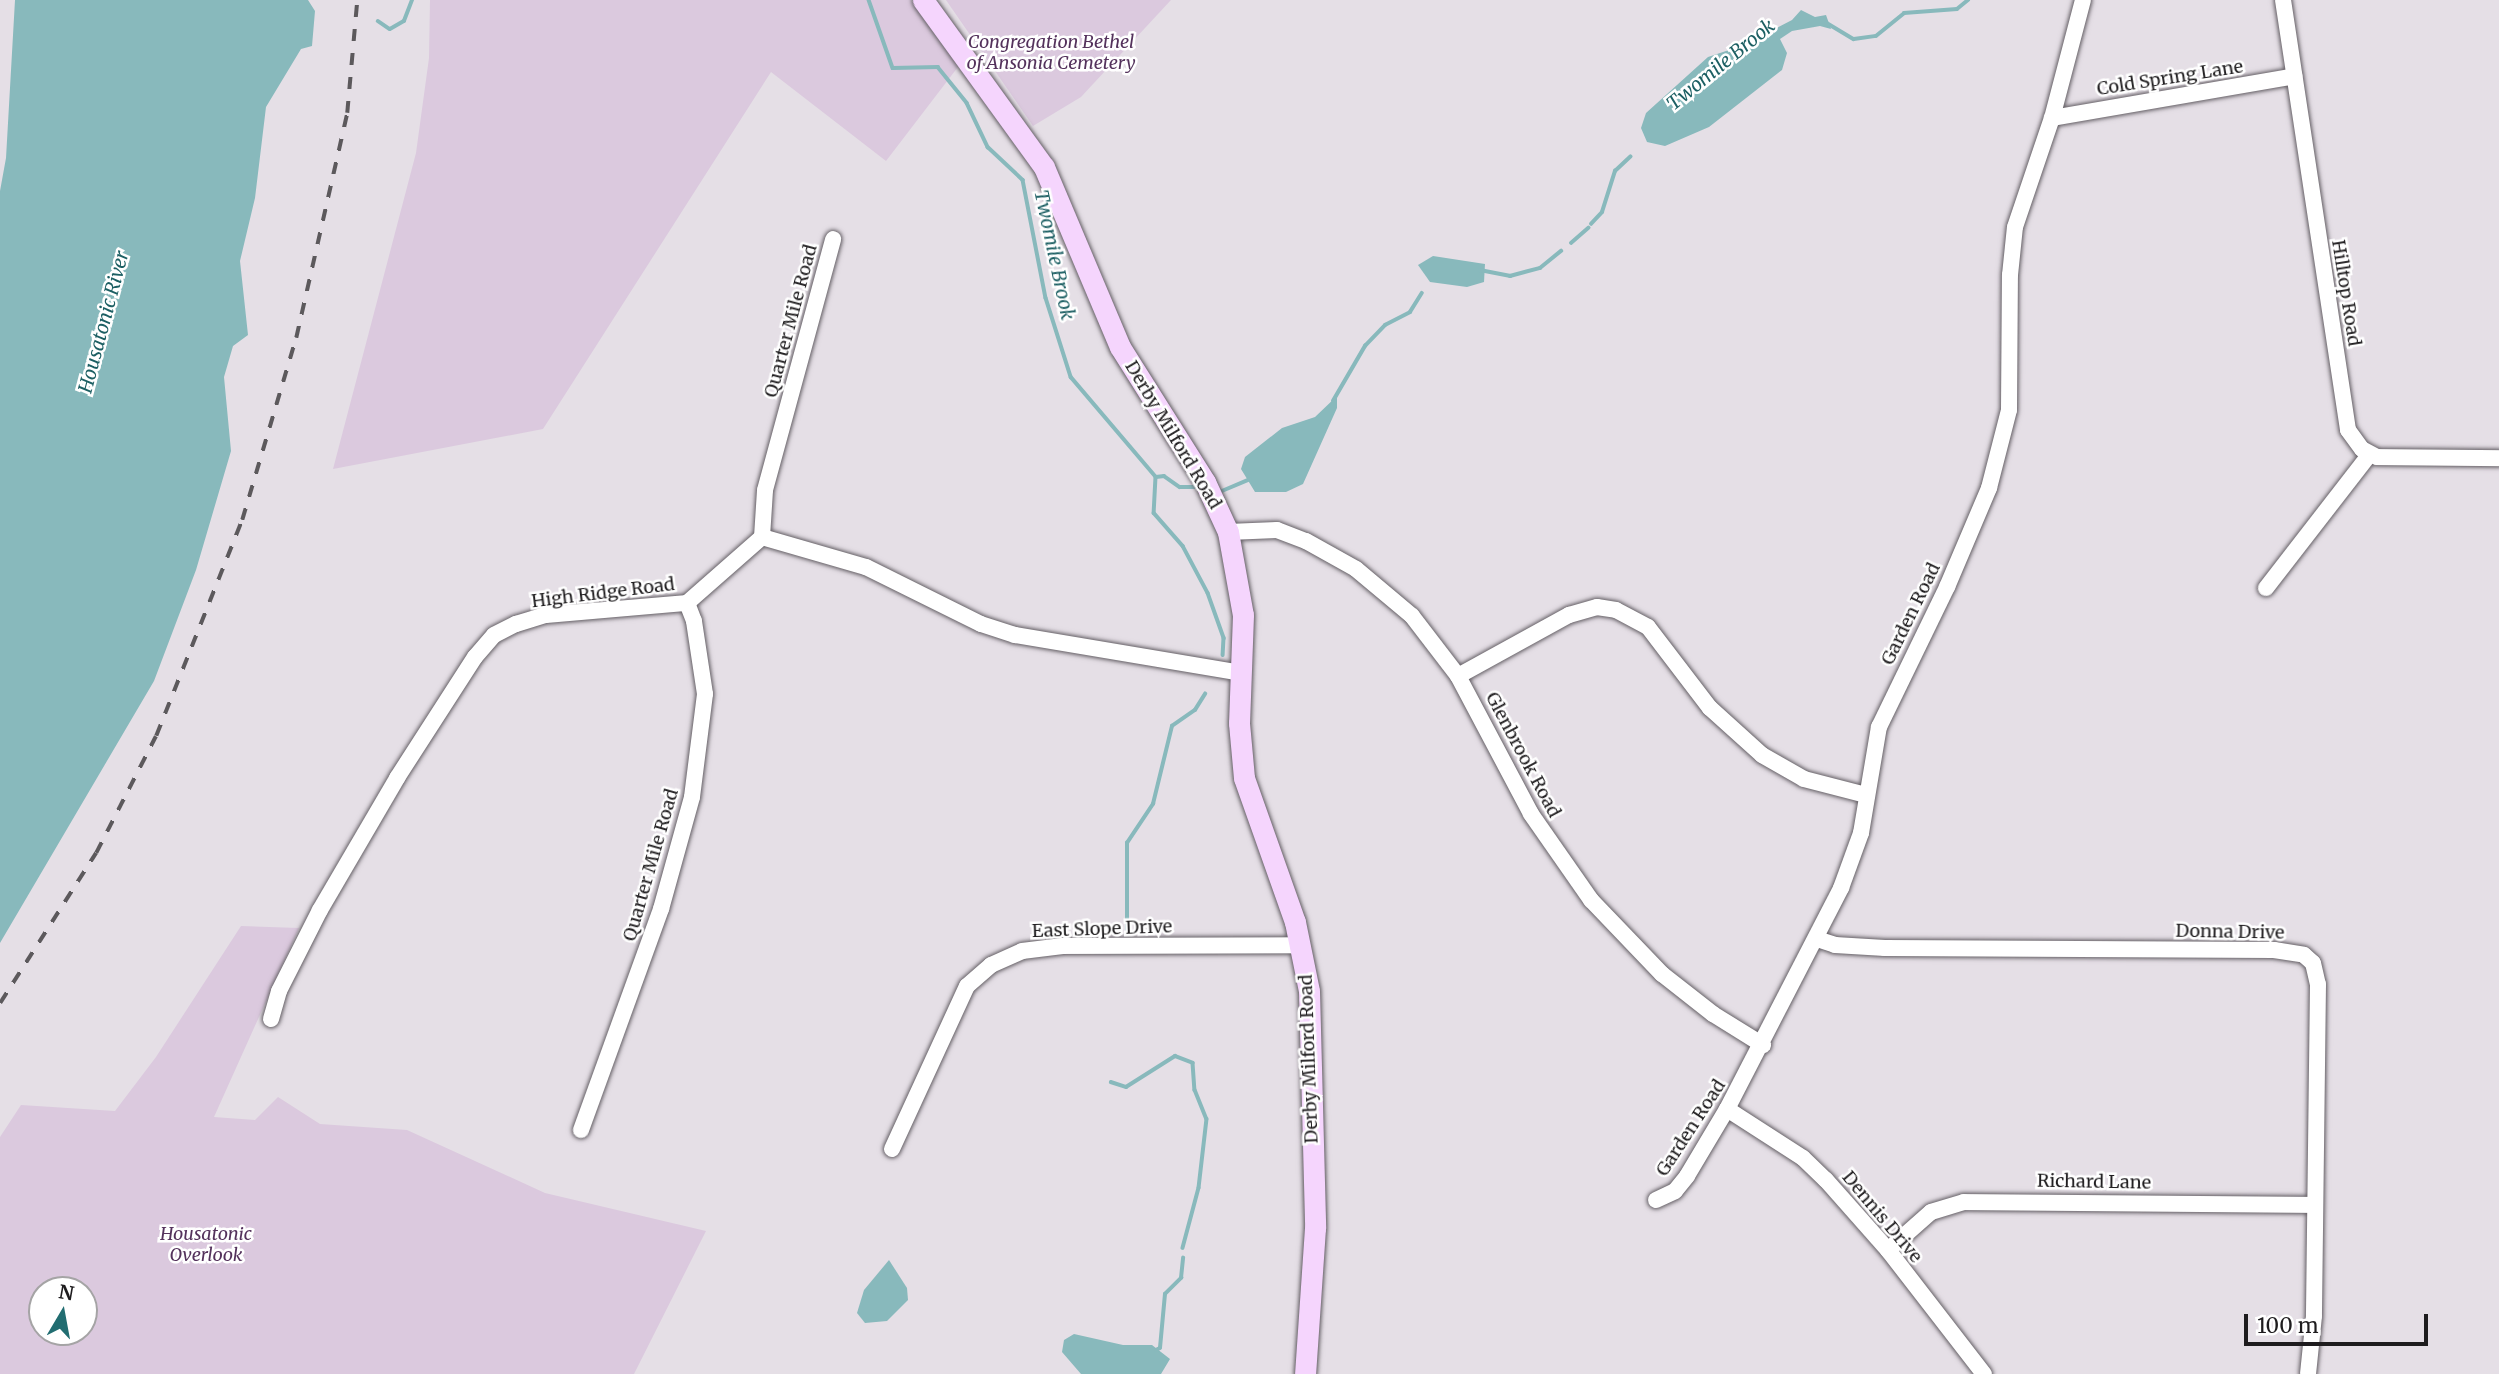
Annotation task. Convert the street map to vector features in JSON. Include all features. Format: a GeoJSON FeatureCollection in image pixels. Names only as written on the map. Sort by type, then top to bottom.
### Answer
{"type":"FeatureCollection","features":[{"type":"Feature","properties":{"kind":"main road","name":"Derby Milford Road"},"geometry":{"type":"LineString","coordinates":[[923,0],[1044,167],[1121,347],[1205,482],[1228,532],[1243,615],[1239,723],[1244,778],[1302,945],[1310,1017],[1315,1228],[1305,1374]]}},
{"type":"Feature","properties":{"kind":"street","name":"Garden Road"},"geometry":{"type":"LineString","coordinates":[[1656,1200],[1675,1191],[1687,1176],[1763,1045],[1816,939],[1854,856],[1879,727],[1947,587],[2000,457],[2009,410],[2011,245],[2052,118],[2083,0]]}},
{"type":"Feature","properties":{"kind":"street","name":"Hilltop Road"},"geometry":{"type":"LineString","coordinates":[[2283,0],[2346,422],[2356,444],[2369,455]]}},
{"type":"Feature","properties":{"kind":"street","name":"Cold Spring Lane"},"geometry":{"type":"LineString","coordinates":[[2052,118],[2294,76]]}},
{"type":"Feature","properties":{"kind":"street","name":"Quarter Mile Road"},"geometry":{"type":"LineString","coordinates":[[762,537],[765,491],[833,239]]}},
{"type":"Feature","properties":{"kind":"street"},"geometry":{"type":"LineString","coordinates":[[2266,588],[2369,455],[2499,458]]}},
{"type":"Feature","properties":{"kind":"street","name":"Glenbrook Road"},"geometry":{"type":"LineString","coordinates":[[1228,532],[1255,527],[1277,530],[1356,569],[1412,617],[1458,676],[1531,814],[1591,900],[1662,974],[1713,1014],[1763,1045]]}},
{"type":"Feature","properties":{"kind":"street"},"geometry":{"type":"LineString","coordinates":[[762,537],[866,567],[981,624],[1015,635],[1242,673]]}},
{"type":"Feature","properties":{"kind":"street","name":"High Ridge Road"},"geometry":{"type":"LineString","coordinates":[[271,1019],[293,962],[368,824],[475,657],[494,635],[546,615],[687,603],[762,537]]}},
{"type":"Feature","properties":{"kind":"street","name":"Quarter Mile Road"},"geometry":{"type":"LineString","coordinates":[[581,1130],[661,909],[692,797],[705,705],[700,650],[687,603]]}},
{"type":"Feature","properties":{"kind":"street"},"geometry":{"type":"LineString","coordinates":[[1458,676],[1569,615],[1597,607],[1616,610],[1648,627],[1710,708],[1762,755],[1804,779],[1866,795]]}},
{"type":"Feature","properties":{"kind":"street","name":"Donna Drive"},"geometry":{"type":"LineString","coordinates":[[1816,939],[1835,945],[1885,948],[2274,950],[2304,955],[2313,962],[2318,984],[2315,1316],[2308,1374]]}},
{"type":"Feature","properties":{"kind":"street","name":"East Slope Drive"},"geometry":{"type":"LineString","coordinates":[[892,1149],[967,986],[991,965],[1022,951],[1063,946],[1302,945]]}},
{"type":"Feature","properties":{"kind":"street","name":"Dennis Drive"},"geometry":{"type":"LineString","coordinates":[[1727,1109],[1803,1158],[1888,1250],[1984,1374]]}},
{"type":"Feature","properties":{"kind":"street","name":"Richard Lane"},"geometry":{"type":"LineString","coordinates":[[1888,1250],[1931,1212],[1964,1202],[2314,1205]]}},
{"type":"Feature","properties":{"kind":"green space"},"geometry":{"type":"Polygon","coordinates":[[[430,0],[911,0],[961,63],[886,161],[771,72],[543,429],[333,469],[416,153],[429,58],[430,0]]]}},
{"type":"Feature","properties":{"kind":"green space","name":"Congregation Bethel of Ansonia Cemetery"},"geometry":{"type":"Polygon","coordinates":[[[946,0],[1171,0],[1081,97],[1033,126],[946,0]]]}},
{"type":"Feature","properties":{"kind":"green space","name":"Housatonic Overlook"},"geometry":{"type":"Polygon","coordinates":[[[241,926],[299,928],[214,1117],[255,1120],[278,1097],[320,1124],[407,1130],[545,1193],[706,1231],[634,1374],[0,1374],[0,1137],[21,1105],[115,1111],[156,1057],[241,926]]]}},
{"type":"Feature","properties":{"kind":"water","name":"Housatonic River"},"geometry":{"type":"Polygon","coordinates":[[[15,0],[308,0],[315,11],[312,46],[301,49],[266,107],[255,198],[240,261],[248,335],[233,346],[224,377],[231,451],[196,570],[154,681],[0,943],[0,191],[6,158],[15,0]]]}},
{"type":"Feature","properties":{"kind":"water"},"geometry":{"type":"Polygon","coordinates":[[[1801,10],[1815,17],[1826,15],[1831,29],[1820,26],[1792,31],[1780,39],[1787,53],[1782,70],[1709,127],[1665,146],[1647,142],[1641,128],[1646,113],[1708,57],[1744,45],[1792,20],[1801,10]]]}},
{"type":"Feature","properties":{"kind":"water"},"geometry":{"type":"Polygon","coordinates":[[[1433,256],[1485,264],[1484,282],[1467,287],[1430,282],[1418,265],[1433,256]]]}},
{"type":"Feature","properties":{"kind":"water"},"geometry":{"type":"Polygon","coordinates":[[[1337,396],[1337,408],[1303,484],[1286,492],[1255,492],[1241,469],[1245,457],[1282,428],[1315,417],[1337,396]]]}},
{"type":"Feature","properties":{"kind":"water"},"geometry":{"type":"Polygon","coordinates":[[[889,1260],[907,1288],[908,1300],[887,1321],[865,1323],[857,1313],[864,1290],[889,1260]]]}},
{"type":"Feature","properties":{"kind":"water"},"geometry":{"type":"Polygon","coordinates":[[[1074,1334],[1123,1345],[1152,1345],[1170,1359],[1161,1374],[1081,1374],[1062,1352],[1064,1340],[1074,1334]]]}},
{"type":"Feature","properties":{"kind":"waterway","name":"Twomile Brook"},"geometry":{"type":"LineString","coordinates":[[378,21],[390,29],[404,21],[412,0]]}},
{"type":"Feature","properties":{"kind":"waterway","name":"Twomile Brook"},"geometry":{"type":"LineString","coordinates":[[869,0],[893,68],[938,67],[967,103],[988,147],[1023,180],[1046,298],[1071,377],[1156,477]]}},
{"type":"Feature","properties":{"kind":"waterway","name":"Twomile Brook"},"geometry":{"type":"LineString","coordinates":[[1827,23],[1854,39],[1876,36],[1904,13],[1957,9],[1968,0]]}},
{"type":"Feature","properties":{"kind":"waterway"},"geometry":{"type":"LineString","coordinates":[[1591,224],[1602,212],[1615,171],[1630,157]]}},
{"type":"Feature","properties":{"kind":"waterway"},"geometry":{"type":"LineString","coordinates":[[1571,243],[1588,228]]}},
{"type":"Feature","properties":{"kind":"waterway"},"geometry":{"type":"LineString","coordinates":[[1480,270],[1510,276],[1540,268],[1561,251]]}},
{"type":"Feature","properties":{"kind":"waterway","name":"Twomile Brook"},"geometry":{"type":"LineString","coordinates":[[1333,401],[1365,346],[1385,325],[1410,312],[1422,293]]}},
{"type":"Feature","properties":{"kind":"waterway","name":"Twomile Brook"},"geometry":{"type":"LineString","coordinates":[[1156,477],[1164,476],[1180,487],[1196,487]]}},
{"type":"Feature","properties":{"kind":"waterway"},"geometry":{"type":"LineString","coordinates":[[1156,477],[1154,513],[1183,546],[1208,593],[1224,638],[1223,655]]}},
{"type":"Feature","properties":{"kind":"waterway","name":"Twomile Brook"},"geometry":{"type":"LineString","coordinates":[[1222,491],[1250,479]]}},
{"type":"Feature","properties":{"kind":"waterway"},"geometry":{"type":"LineString","coordinates":[[1127,930],[1127,843],[1153,804],[1172,726],[1195,710],[1205,694]]}},
{"type":"Feature","properties":{"kind":"waterway"},"geometry":{"type":"LineString","coordinates":[[1111,1082],[1126,1087],[1175,1056],[1193,1063],[1195,1090],[1207,1119],[1199,1188],[1183,1248]]}},
{"type":"Feature","properties":{"kind":"waterway"},"geometry":{"type":"LineString","coordinates":[[1156,1350],[1160,1348],[1165,1294],[1181,1278],[1183,1258]]}},
{"type":"Feature","properties":{"kind":"railway"},"geometry":{"type":"LineString","coordinates":[[0,1003],[96,853],[156,736],[242,520],[296,338],[347,113],[357,0]]}}]}
